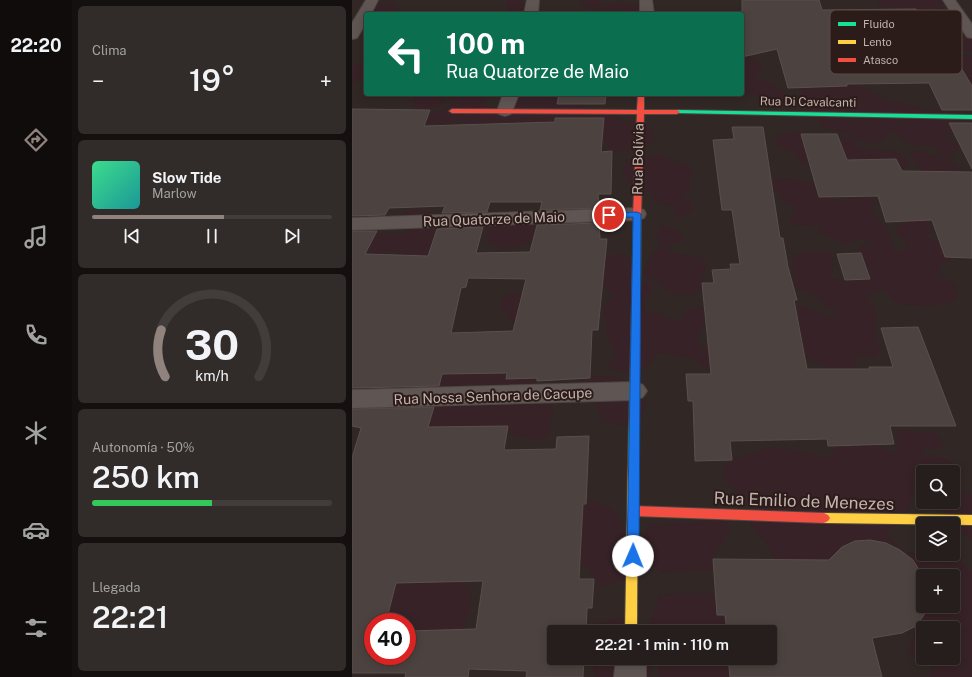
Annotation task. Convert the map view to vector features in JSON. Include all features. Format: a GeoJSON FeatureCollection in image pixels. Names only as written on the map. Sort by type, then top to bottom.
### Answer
{"type":"FeatureCollection","features":[{"type":"Feature","properties":{"kind":"street"},"geometry":{"type":"LineString","coordinates":[[365,12],[372,0]]}},
{"type":"Feature","properties":{"kind":"street"},"geometry":{"type":"LineString","coordinates":[[531,12],[533,0]]}},
{"type":"Feature","properties":{"kind":"street"},"geometry":{"type":"LineString","coordinates":[[646,0],[647,12]]}},
{"type":"Feature","properties":{"kind":"street"},"geometry":{"type":"LineString","coordinates":[[950,0],[956,10]]}},
{"type":"Feature","properties":{"kind":"street"},"geometry":{"type":"LineString","coordinates":[[352,35],[364,14]]}},
{"type":"Feature","properties":{"kind":"street"},"geometry":{"type":"LineString","coordinates":[[962,19],[972,34]]}},
{"type":"Feature","properties":{"kind":"street"},"geometry":{"type":"LineString","coordinates":[[505,112],[510,96]]}},
{"type":"Feature","properties":{"kind":"street","name":"Rua Bolívia"},"geometry":{"type":"LineString","coordinates":[[632,625],[637,214],[639,111],[641,96]]}},
{"type":"Feature","properties":{"kind":"street","name":"Rua Di Cavalcanti"},"geometry":{"type":"LineString","coordinates":[[452,111],[639,111],[972,116]]}},
{"type":"Feature","properties":{"kind":"street","name":"Rua Quatorze de Maio"},"geometry":{"type":"LineString","coordinates":[[352,224],[637,214]]}},
{"type":"Feature","properties":{"kind":"street","name":"Rua Nossa Senhora de Cacupe"},"geometry":{"type":"LineString","coordinates":[[352,399],[635,391]]}},
{"type":"Feature","properties":{"kind":"street","name":"Rua Emilio de Menezes"},"geometry":{"type":"LineString","coordinates":[[634,511],[859,520],[972,520]]}},
{"type":"Feature","properties":{"kind":"street"},"geometry":{"type":"LineString","coordinates":[[630,677],[631,665]]}},
{"type":"Feature","properties":{"kind":"shaded area"},"geometry":{"type":"Polygon","coordinates":[[[505,0],[521,0],[527,8],[527,12],[506,12],[508,9],[505,0]]]}},
{"type":"Feature","properties":{"kind":"shaded area"},"geometry":{"type":"Polygon","coordinates":[[[602,0],[600,3],[610,4],[622,2],[640,6],[643,12],[624,12],[619,10],[586,8],[581,1],[602,0]]]}},
{"type":"Feature","properties":{"kind":"shaded area"},"geometry":{"type":"Polygon","coordinates":[[[880,0],[943,0],[944,2],[939,3],[944,9],[904,10],[876,5],[880,0]]]}},
{"type":"Feature","properties":{"kind":"shaded area"},"geometry":{"type":"Polygon","coordinates":[[[372,3],[398,3],[396,6],[399,11],[370,12],[368,10],[372,3]]]}},
{"type":"Feature","properties":{"kind":"shaded area"},"geometry":{"type":"Polygon","coordinates":[[[962,34],[972,38],[972,51],[962,50],[962,34]]]}},
{"type":"Feature","properties":{"kind":"shaded area"},"geometry":{"type":"Polygon","coordinates":[[[962,54],[972,56],[972,93],[945,74],[962,74],[962,54]]]}},
{"type":"Feature","properties":{"kind":"shaded area"},"geometry":{"type":"Polygon","coordinates":[[[744,55],[755,60],[760,65],[762,71],[759,75],[751,77],[774,83],[795,102],[791,105],[780,105],[763,102],[759,97],[744,93],[744,55]]]}},
{"type":"Feature","properties":{"kind":"shaded area"},"geometry":{"type":"Polygon","coordinates":[[[364,60],[364,76],[355,83],[352,82],[352,65],[358,65],[364,60]]]}},
{"type":"Feature","properties":{"kind":"shaded area"},"geometry":{"type":"Polygon","coordinates":[[[847,84],[864,88],[887,100],[899,101],[927,110],[950,110],[972,119],[972,128],[944,136],[960,145],[952,157],[946,157],[962,170],[972,171],[972,233],[922,173],[909,154],[921,149],[929,155],[942,156],[938,149],[929,145],[913,147],[892,131],[879,144],[857,139],[850,134],[822,128],[816,116],[806,108],[801,100],[797,98],[801,94],[801,85],[847,84]]]}},
{"type":"Feature","properties":{"kind":"shaded area"},"geometry":{"type":"Polygon","coordinates":[[[418,96],[441,96],[447,101],[436,108],[422,109],[413,106],[413,100],[418,96]]]}},
{"type":"Feature","properties":{"kind":"shaded area"},"geometry":{"type":"Polygon","coordinates":[[[446,96],[481,96],[488,107],[498,108],[513,96],[561,96],[582,104],[587,110],[613,112],[623,122],[639,122],[644,124],[651,129],[655,140],[651,144],[641,149],[630,151],[612,151],[603,138],[583,136],[555,117],[550,130],[489,127],[483,124],[474,126],[459,121],[448,128],[430,127],[427,117],[458,102],[447,99],[446,96]]]}},
{"type":"Feature","properties":{"kind":"shaded area"},"geometry":{"type":"Polygon","coordinates":[[[793,131],[813,136],[835,138],[850,137],[856,141],[862,149],[885,150],[904,154],[910,162],[904,169],[871,164],[869,159],[856,159],[854,165],[806,166],[798,160],[793,153],[779,147],[775,142],[777,136],[793,131]]]}},
{"type":"Feature","properties":{"kind":"shaded area"},"geometry":{"type":"Polygon","coordinates":[[[658,154],[673,161],[687,164],[694,170],[690,176],[690,194],[680,196],[693,204],[693,209],[685,216],[675,218],[673,207],[654,202],[650,191],[632,186],[621,171],[626,165],[625,160],[658,154]]]}},
{"type":"Feature","properties":{"kind":"shaded area"},"geometry":{"type":"Polygon","coordinates":[[[789,178],[818,184],[827,188],[827,197],[839,200],[854,197],[853,186],[869,186],[875,204],[871,211],[889,231],[895,250],[908,250],[905,241],[894,230],[914,215],[926,218],[934,230],[925,237],[947,244],[949,261],[939,266],[941,276],[958,285],[957,300],[928,307],[896,303],[883,289],[867,296],[877,314],[877,340],[882,347],[875,357],[857,355],[854,368],[844,375],[800,355],[801,336],[787,311],[798,306],[805,306],[824,315],[840,316],[827,308],[814,295],[796,289],[793,279],[792,265],[798,252],[828,252],[833,259],[833,278],[849,281],[855,253],[863,245],[872,242],[864,237],[847,245],[817,233],[821,225],[798,226],[789,222],[792,212],[797,208],[786,203],[779,193],[767,190],[767,180],[789,178]]]}},
{"type":"Feature","properties":{"kind":"shaded area"},"geometry":{"type":"Polygon","coordinates":[[[419,209],[431,212],[437,224],[435,230],[449,230],[438,253],[404,263],[400,254],[395,251],[379,255],[367,252],[366,244],[375,235],[383,233],[408,233],[395,224],[399,216],[404,212],[419,209]]]}},
{"type":"Feature","properties":{"kind":"shaded area"},"geometry":{"type":"Polygon","coordinates":[[[503,211],[529,213],[530,220],[537,227],[539,240],[513,249],[501,249],[486,240],[488,231],[480,223],[491,214],[503,211]]]}},
{"type":"Feature","properties":{"kind":"shaded area"},"geometry":{"type":"Polygon","coordinates":[[[661,225],[669,226],[675,229],[680,233],[684,240],[681,244],[669,244],[668,251],[705,260],[707,267],[701,278],[703,288],[695,294],[677,295],[667,290],[657,281],[643,278],[649,260],[654,252],[661,246],[655,237],[661,225]]]}},
{"type":"Feature","properties":{"kind":"shaded area"},"geometry":{"type":"Polygon","coordinates":[[[619,253],[628,255],[639,279],[654,285],[644,303],[647,313],[657,313],[681,321],[683,313],[699,306],[708,311],[706,323],[698,335],[701,347],[708,347],[725,375],[705,370],[694,359],[656,352],[651,363],[639,374],[619,373],[606,365],[616,355],[607,336],[605,315],[602,305],[614,297],[603,284],[602,270],[604,258],[619,253]]]}},
{"type":"Feature","properties":{"kind":"shaded area"},"geometry":{"type":"Polygon","coordinates":[[[512,292],[528,294],[515,326],[502,309],[500,300],[512,292]]]}},
{"type":"Feature","properties":{"kind":"shaded area"},"geometry":{"type":"Polygon","coordinates":[[[469,371],[517,373],[536,383],[547,392],[552,400],[553,411],[549,434],[542,441],[507,434],[495,429],[438,432],[426,424],[420,411],[420,392],[434,378],[469,371]]]}},
{"type":"Feature","properties":{"kind":"shaded area"},"geometry":{"type":"Polygon","coordinates":[[[588,376],[618,378],[640,388],[645,396],[646,406],[638,419],[627,425],[602,422],[595,399],[566,390],[588,376]]]}},
{"type":"Feature","properties":{"kind":"shaded area"},"geometry":{"type":"Polygon","coordinates":[[[898,430],[934,432],[944,443],[939,451],[922,447],[925,455],[940,456],[952,463],[952,465],[916,465],[916,486],[907,513],[886,533],[905,553],[916,551],[916,561],[960,560],[969,567],[972,574],[972,677],[930,677],[931,666],[929,665],[960,665],[960,621],[916,621],[916,626],[840,560],[780,566],[765,542],[750,524],[756,506],[733,490],[721,475],[723,467],[735,458],[770,447],[811,453],[826,458],[842,444],[866,437],[896,454],[898,451],[896,440],[898,430]]]}},
{"type":"Feature","properties":{"kind":"shaded area"},"geometry":{"type":"Polygon","coordinates":[[[960,493],[968,493],[972,495],[972,539],[961,533],[960,517],[949,517],[939,513],[939,509],[960,509],[960,493]]]}},
{"type":"Feature","properties":{"kind":"shaded area"},"geometry":{"type":"Polygon","coordinates":[[[589,499],[607,505],[618,513],[626,531],[618,548],[632,566],[625,580],[600,587],[587,567],[564,568],[578,501],[589,499]]]}},
{"type":"Feature","properties":{"kind":"shaded area"},"geometry":{"type":"Polygon","coordinates":[[[727,521],[730,531],[713,559],[714,570],[660,573],[640,549],[648,524],[727,521]]]}},
{"type":"Feature","properties":{"kind":"shaded area"},"geometry":{"type":"Polygon","coordinates":[[[403,577],[455,579],[469,586],[470,605],[461,636],[416,638],[416,613],[390,613],[395,587],[403,577]]]}},
{"type":"Feature","properties":{"kind":"shaded area"},"geometry":{"type":"Polygon","coordinates":[[[686,593],[714,594],[717,615],[737,614],[738,625],[650,625],[659,595],[686,593]]]}},
{"type":"Feature","properties":{"kind":"shaded area"},"geometry":{"type":"Polygon","coordinates":[[[621,617],[636,625],[592,625],[621,617]]]}},
{"type":"Feature","properties":{"kind":"shaded area"},"geometry":{"type":"Polygon","coordinates":[[[916,626],[916,658],[908,654],[916,626]]]}},
{"type":"Feature","properties":{"kind":"shaded area"},"geometry":{"type":"Polygon","coordinates":[[[593,665],[652,665],[650,677],[596,677],[593,665]]]}},
{"type":"Feature","properties":{"kind":"shaded area"},"geometry":{"type":"Polygon","coordinates":[[[658,665],[729,665],[730,677],[659,677],[658,665]]]}},
{"type":"Feature","properties":{"kind":"building"},"geometry":{"type":"Polygon","coordinates":[[[742,0],[819,0],[822,10],[916,9],[830,10],[830,74],[962,74],[962,69],[972,86],[972,110],[942,110],[929,83],[847,84],[847,86],[788,88],[777,49],[744,57],[744,12],[742,12],[742,0]]]}},
{"type":"Feature","properties":{"kind":"building"},"geometry":{"type":"Polygon","coordinates":[[[559,96],[606,96],[605,104],[557,104],[559,96]]]}},
{"type":"Feature","properties":{"kind":"building"},"geometry":{"type":"Polygon","coordinates":[[[352,109],[430,110],[424,126],[555,122],[555,118],[604,118],[601,152],[612,151],[611,194],[598,194],[599,208],[540,210],[542,202],[490,202],[487,212],[442,213],[445,206],[389,208],[385,215],[352,216],[352,109]]]}},
{"type":"Feature","properties":{"kind":"building"},"geometry":{"type":"Polygon","coordinates":[[[949,123],[972,123],[972,169],[949,123]]]}},
{"type":"Feature","properties":{"kind":"building"},"geometry":{"type":"Polygon","coordinates":[[[732,127],[763,127],[780,238],[783,238],[788,267],[797,300],[794,300],[807,369],[870,369],[869,367],[893,367],[881,328],[918,327],[956,426],[890,426],[894,444],[828,446],[827,439],[730,441],[732,460],[695,461],[693,401],[688,401],[686,374],[711,374],[702,283],[714,283],[712,270],[731,269],[730,264],[740,264],[732,210],[722,210],[713,140],[734,139],[732,127]]]}},
{"type":"Feature","properties":{"kind":"building"},"geometry":{"type":"Polygon","coordinates":[[[801,134],[837,134],[847,160],[896,159],[902,171],[972,172],[972,258],[945,257],[932,220],[886,222],[878,196],[819,197],[801,134]]]}},
{"type":"Feature","properties":{"kind":"building"},"geometry":{"type":"Polygon","coordinates":[[[599,223],[600,239],[607,239],[598,330],[592,330],[590,378],[537,381],[537,378],[506,379],[507,373],[442,374],[439,386],[352,388],[352,231],[377,231],[365,254],[428,256],[437,229],[483,227],[476,253],[530,252],[537,225],[599,223]],[[468,278],[466,287],[461,288],[451,333],[513,331],[526,279],[468,278]]]}},
{"type":"Feature","properties":{"kind":"building"},"geometry":{"type":"Polygon","coordinates":[[[861,253],[870,279],[845,280],[837,254],[861,253]]]}},
{"type":"Feature","properties":{"kind":"building"},"geometry":{"type":"Polygon","coordinates":[[[434,407],[428,427],[508,426],[504,450],[556,449],[557,437],[589,436],[586,504],[583,504],[579,579],[594,579],[592,608],[587,608],[586,625],[547,625],[547,665],[584,665],[583,677],[526,677],[527,671],[469,669],[468,677],[405,677],[406,673],[352,673],[352,458],[361,428],[352,426],[352,409],[434,407]],[[483,581],[396,583],[388,613],[364,613],[364,665],[416,665],[416,631],[476,629],[483,581]]]}},
{"type":"Feature","properties":{"kind":"building"},"geometry":{"type":"Polygon","coordinates":[[[870,540],[886,543],[900,550],[913,560],[919,569],[916,569],[916,613],[925,613],[924,615],[920,621],[916,621],[916,626],[902,633],[872,638],[882,677],[730,677],[729,665],[777,665],[777,625],[726,625],[725,615],[717,615],[713,559],[829,560],[842,547],[855,541],[870,540]]]}},
{"type":"Feature","properties":{"kind":"traffic: fast"},"geometry":{"type":"LineString","coordinates":[[677,112],[972,117]]}},
{"type":"Feature","properties":{"kind":"traffic: fast"},"geometry":{"type":"LineString","coordinates":[[633,464],[637,216]]}},
{"type":"Feature","properties":{"kind":"traffic: slow"},"geometry":{"type":"LineString","coordinates":[[631,625],[633,464]]}},
{"type":"Feature","properties":{"kind":"traffic: slow"},"geometry":{"type":"LineString","coordinates":[[824,518],[972,520]]}},
{"type":"Feature","properties":{"kind":"traffic: jam"},"geometry":{"type":"LineString","coordinates":[[637,216],[641,96]]}},
{"type":"Feature","properties":{"kind":"traffic: jam"},"geometry":{"type":"LineString","coordinates":[[452,111],[677,112]]}},
{"type":"Feature","properties":{"kind":"traffic: jam"},"geometry":{"type":"LineString","coordinates":[[634,511],[824,518]]}},
{"type":"Feature","properties":{"kind":"route"},"geometry":{"type":"LineString","coordinates":[[609,215],[637,214],[633,556]]}}]}
